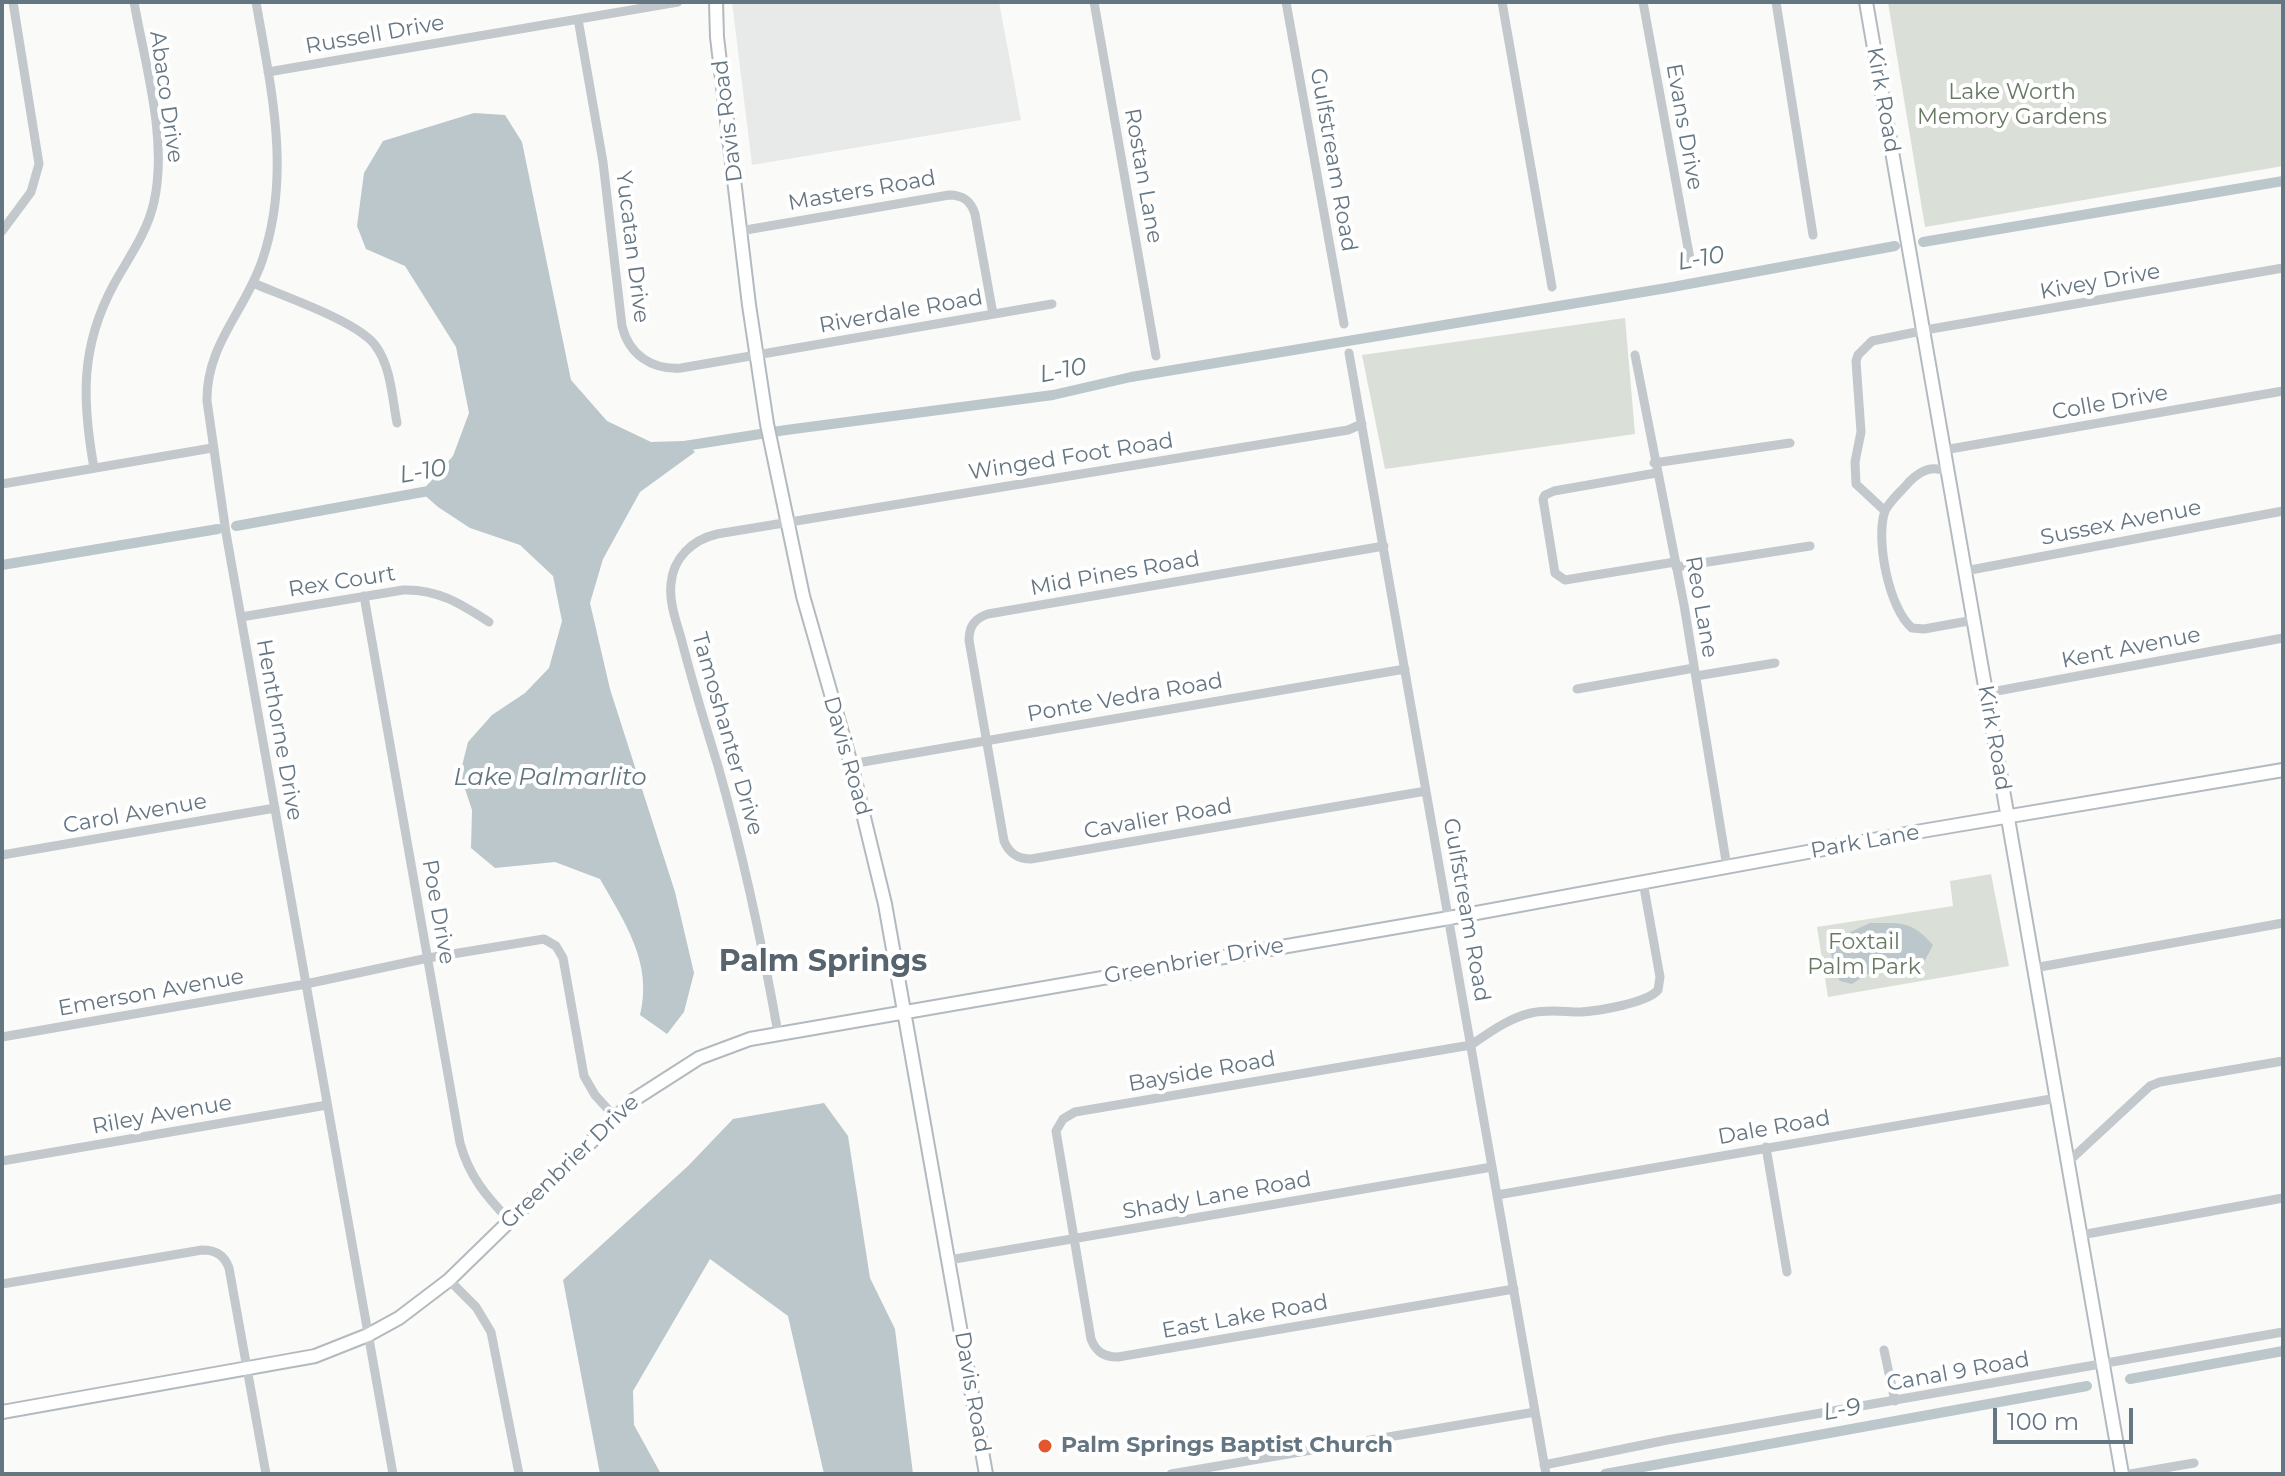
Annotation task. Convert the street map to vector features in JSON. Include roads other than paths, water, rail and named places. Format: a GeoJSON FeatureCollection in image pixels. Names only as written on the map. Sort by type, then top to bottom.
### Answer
{"type":"FeatureCollection","features":[{"type":"Feature","properties":{"kind":"street"},"geometry":{"type":"LineString","coordinates":[[2,231],[31,192],[39,164],[13,2]]}},
{"type":"Feature","properties":{"kind":"street","name":"Abaco Drive"},"geometry":{"type":"LineString","coordinates":[[94,468],[85,404],[88,358],[105,302],[145,230],[158,183],[158,138],[134,2]]}},
{"type":"Feature","properties":{"kind":"street","name":"Henthorne Drive"},"geometry":{"type":"LineString","coordinates":[[256,2],[277,126],[278,183],[270,234],[253,283],[219,343],[209,371],[207,401],[241,617],[393,1474]]}},
{"type":"Feature","properties":{"kind":"street","name":"Russell Drive"},"geometry":{"type":"LineString","coordinates":[[268,72],[678,2]]}},
{"type":"Feature","properties":{"kind":"street","name":"Davis Road"},"geometry":{"type":"LineString","coordinates":[[705,2],[717,37]]}},
{"type":"Feature","properties":{"kind":"street","name":"Davis Road"},"geometry":{"type":"LineString","coordinates":[[716,2],[717,37],[740,231],[770,443],[820,660],[851,764],[885,904],[986,1474]]}},
{"type":"Feature","properties":{"kind":"street","name":"Rostan Lane"},"geometry":{"type":"LineString","coordinates":[[1094,2],[1156,356]]}},
{"type":"Feature","properties":{"kind":"street","name":"Gulfstream Road"},"geometry":{"type":"LineString","coordinates":[[1286,2],[1344,324]]}},
{"type":"Feature","properties":{"kind":"street"},"geometry":{"type":"LineString","coordinates":[[1502,2],[1552,287]]}},
{"type":"Feature","properties":{"kind":"street","name":"Evans Drive"},"geometry":{"type":"LineString","coordinates":[[1643,2],[1690,259]]}},
{"type":"Feature","properties":{"kind":"street"},"geometry":{"type":"LineString","coordinates":[[1776,2],[1813,235]]}},
{"type":"Feature","properties":{"kind":"street","name":"Kirk Road"},"geometry":{"type":"LineString","coordinates":[[1866,2],[2122,1474]]}},
{"type":"Feature","properties":{"kind":"street","name":"Yucatan Drive"},"geometry":{"type":"LineString","coordinates":[[578,19],[603,162],[626,339],[643,359],[667,368],[756,355]]}},
{"type":"Feature","properties":{"kind":"street","name":"Masters Road"},"geometry":{"type":"LineString","coordinates":[[740,231],[949,195],[963,197],[975,214],[993,314]]}},
{"type":"Feature","properties":{"kind":"street","name":"Kivey Drive"},"geometry":{"type":"LineString","coordinates":[[1885,511],[1856,484],[1855,462],[1861,432],[1856,361],[1862,349],[1872,341],[2283,268]]}},
{"type":"Feature","properties":{"kind":"street"},"geometry":{"type":"LineString","coordinates":[[253,283],[367,336],[382,358],[397,423]]}},
{"type":"Feature","properties":{"kind":"street","name":"Riverdale Road"},"geometry":{"type":"LineString","coordinates":[[756,355],[1052,304]]}},
{"type":"Feature","properties":{"kind":"street","name":"Gulfstream Road"},"geometry":{"type":"LineString","coordinates":[[1349,353],[1545,1470]]}},
{"type":"Feature","properties":{"kind":"street","name":"Reo Lane"},"geometry":{"type":"LineString","coordinates":[[1635,355],[1676,565],[1727,867]]}},
{"type":"Feature","properties":{"kind":"street","name":"Colle Drive"},"geometry":{"type":"LineString","coordinates":[[1944,450],[2283,391]]}},
{"type":"Feature","properties":{"kind":"street","name":"Winged Foot Road"},"geometry":{"type":"LineString","coordinates":[[786,523],[1348,430],[1362,424]]}},
{"type":"Feature","properties":{"kind":"street"},"geometry":{"type":"LineString","coordinates":[[1790,443],[1655,468],[1545,495],[1543,499],[1555,573],[1565,580],[1810,546]]}},
{"type":"Feature","properties":{"kind":"street"},"geometry":{"type":"LineString","coordinates":[[2,484],[212,448]]}},
{"type":"Feature","properties":{"kind":"street"},"geometry":{"type":"LineString","coordinates":[[1948,472],[1933,468],[1921,472],[1885,511],[1882,535],[1884,553],[1893,601],[1901,617],[1916,630],[1974,620]]}},
{"type":"Feature","properties":{"kind":"street","name":"Sussex Avenue"},"geometry":{"type":"LineString","coordinates":[[1965,571],[2283,511]]}},
{"type":"Feature","properties":{"kind":"street","name":"Tamoshanter Drive"},"geometry":{"type":"LineString","coordinates":[[778,1033],[750,890],[670,589],[677,562],[697,542],[717,534],[786,523]]}},
{"type":"Feature","properties":{"kind":"street","name":"Mid Pines Road"},"geometry":{"type":"LineString","coordinates":[[986,740],[969,640],[971,626],[982,616],[1384,546]]}},
{"type":"Feature","properties":{"kind":"street","name":"Rex Court"},"geometry":{"type":"LineString","coordinates":[[241,617],[403,590],[432,592],[458,602],[489,622]]}},
{"type":"Feature","properties":{"kind":"street","name":"Poe Drive"},"geometry":{"type":"LineString","coordinates":[[364,596],[464,1158],[478,1186],[509,1220]]}},
{"type":"Feature","properties":{"kind":"street","name":"Kent Avenue"},"geometry":{"type":"LineString","coordinates":[[1986,693],[2283,638]]}},
{"type":"Feature","properties":{"kind":"street"},"geometry":{"type":"LineString","coordinates":[[1577,689],[1775,663]]}},
{"type":"Feature","properties":{"kind":"street","name":"Ponte Vedra Road"},"geometry":{"type":"LineString","coordinates":[[851,764],[1405,669]]}},
{"type":"Feature","properties":{"kind":"street","name":"Cavalier Road"},"geometry":{"type":"LineString","coordinates":[[986,740],[1004,841],[1011,853],[1024,859],[1426,791]]}},
{"type":"Feature","properties":{"kind":"street","name":"Park Lane"},"geometry":{"type":"LineString","coordinates":[[1449,918],[2283,770]]}},
{"type":"Feature","properties":{"kind":"street","name":"Carol Avenue"},"geometry":{"type":"LineString","coordinates":[[2,855],[275,808]]}},
{"type":"Feature","properties":{"kind":"street"},"geometry":{"type":"LineString","coordinates":[[1471,1045],[1492,1030],[1529,1013],[1588,1011],[1654,995],[1660,977],[1643,882]]}},
{"type":"Feature","properties":{"kind":"street","name":"Greenbrier Drive"},"geometry":{"type":"LineString","coordinates":[[2,1412],[315,1356],[368,1335],[399,1318],[449,1280],[614,1116],[657,1082],[699,1058],[750,1039],[1449,918]]}},
{"type":"Feature","properties":{"kind":"street"},"geometry":{"type":"LineString","coordinates":[[2034,968],[2283,923]]}},
{"type":"Feature","properties":{"kind":"street","name":"Emerson Avenue"},"geometry":{"type":"LineString","coordinates":[[2,1037],[544,939],[556,946],[563,958],[584,1076],[595,1095],[614,1116]]}},
{"type":"Feature","properties":{"kind":"street","name":"Bayside Road"},"geometry":{"type":"LineString","coordinates":[[1073,1239],[1056,1138],[1058,1124],[1069,1114],[1471,1045]]}},
{"type":"Feature","properties":{"kind":"street"},"geometry":{"type":"LineString","coordinates":[[2068,1162],[2150,1086],[2283,1061]]}},
{"type":"Feature","properties":{"kind":"street","name":"Dale Road"},"geometry":{"type":"LineString","coordinates":[[1497,1195],[2057,1098]]}},
{"type":"Feature","properties":{"kind":"street","name":"Riley Avenue"},"geometry":{"type":"LineString","coordinates":[[2,1161],[327,1105]]}},
{"type":"Feature","properties":{"kind":"street"},"geometry":{"type":"LineString","coordinates":[[1766,1147],[1787,1272]]}},
{"type":"Feature","properties":{"kind":"street","name":"Shady Lane Road"},"geometry":{"type":"LineString","coordinates":[[949,1260],[1492,1167]]}},
{"type":"Feature","properties":{"kind":"street"},"geometry":{"type":"LineString","coordinates":[[2081,1235],[2283,1198]]}},
{"type":"Feature","properties":{"kind":"street","name":"East Lake Road"},"geometry":{"type":"LineString","coordinates":[[1073,1239],[1091,1339],[1098,1351],[1111,1357],[1514,1289]]}},
{"type":"Feature","properties":{"kind":"street"},"geometry":{"type":"LineString","coordinates":[[2,1284],[202,1250],[222,1256],[229,1268],[266,1474]]}},
{"type":"Feature","properties":{"kind":"street"},"geometry":{"type":"LineString","coordinates":[[449,1280],[476,1307],[491,1332],[519,1474]]}},
{"type":"Feature","properties":{"kind":"street","name":"Canal 9 Road"},"geometry":{"type":"LineString","coordinates":[[1545,1470],[1667,1440],[2283,1332]]}},
{"type":"Feature","properties":{"kind":"street"},"geometry":{"type":"LineString","coordinates":[[1884,1350],[1895,1401]]}},
{"type":"Feature","properties":{"kind":"street"},"geometry":{"type":"LineString","coordinates":[[1171,1474],[1535,1412]]}},
{"type":"Feature","properties":{"kind":"street"},"geometry":{"type":"LineString","coordinates":[[2130,1474],[2194,1463]]}},
{"type":"Feature","properties":{"kind":"water","name":"Lake Palmarlito"},"geometry":{"type":"Polygon","coordinates":[[[474,113],[505,115],[522,142],[571,380],[607,421],[651,442],[684,441],[695,452],[640,492],[603,559],[590,603],[610,689],[675,892],[694,973],[684,1012],[667,1034],[640,1015],[643,978],[640,961],[627,928],[600,879],[555,862],[495,868],[471,848],[472,810],[460,774],[468,742],[492,715],[525,693],[549,668],[562,621],[553,576],[520,545],[470,528],[421,492],[453,456],[469,413],[456,347],[405,266],[366,249],[357,226],[364,173],[383,141],[474,113]]]}},
{"type":"Feature","properties":{"kind":"water"},"geometry":{"type":"Polygon","coordinates":[[[1870,923],[1905,925],[1925,937],[1933,945],[1921,968],[1884,968],[1852,984],[1840,981],[1833,969],[1831,951],[1842,936],[1870,923]]]}},
{"type":"Feature","properties":{"kind":"water"},"geometry":{"type":"Polygon","coordinates":[[[824,1103],[848,1136],[870,1278],[895,1329],[913,1474],[824,1474],[788,1316],[710,1259],[633,1391],[634,1425],[661,1474],[600,1474],[563,1280],[688,1166],[733,1119],[824,1103]]]}},
{"type":"Feature","properties":{"kind":"waterway","name":"L-10"},"geometry":{"type":"LineString","coordinates":[[1923,242],[2283,181]]}},
{"type":"Feature","properties":{"kind":"waterway","name":"L-10"},"geometry":{"type":"LineString","coordinates":[[678,447],[1053,395],[1131,377],[1667,288],[1895,246]]}},
{"type":"Feature","properties":{"kind":"waterway","name":"L-10"},"geometry":{"type":"LineString","coordinates":[[236,526],[434,490]]}},
{"type":"Feature","properties":{"kind":"waterway","name":"L-10"},"geometry":{"type":"LineString","coordinates":[[2,565],[218,529]]}},
{"type":"Feature","properties":{"kind":"waterway","name":"L-9"},"geometry":{"type":"LineString","coordinates":[[2130,1379],[2283,1351]]}},
{"type":"Feature","properties":{"kind":"waterway","name":"L-9"},"geometry":{"type":"LineString","coordinates":[[1605,1474],[2087,1386]]}},
{"type":"Feature","properties":{"kind":"place","name":"Palm Springs Baptist Church"},"geometry":{"type":"Point","coordinates":[1045,1446]}},
{"type":"Feature","properties":{"kind":"district","name":"Palm Springs"},"geometry":{"type":"Point","coordinates":[823,962]}},
{"type":"Feature","properties":{"kind":"park label","name":"Lake Worth Memory Gardens"},"geometry":{"type":"Point","coordinates":[2012,106]}},
{"type":"Feature","properties":{"kind":"park label","name":"Foxtail Palm Park"},"geometry":{"type":"Point","coordinates":[1864,956]}}]}
